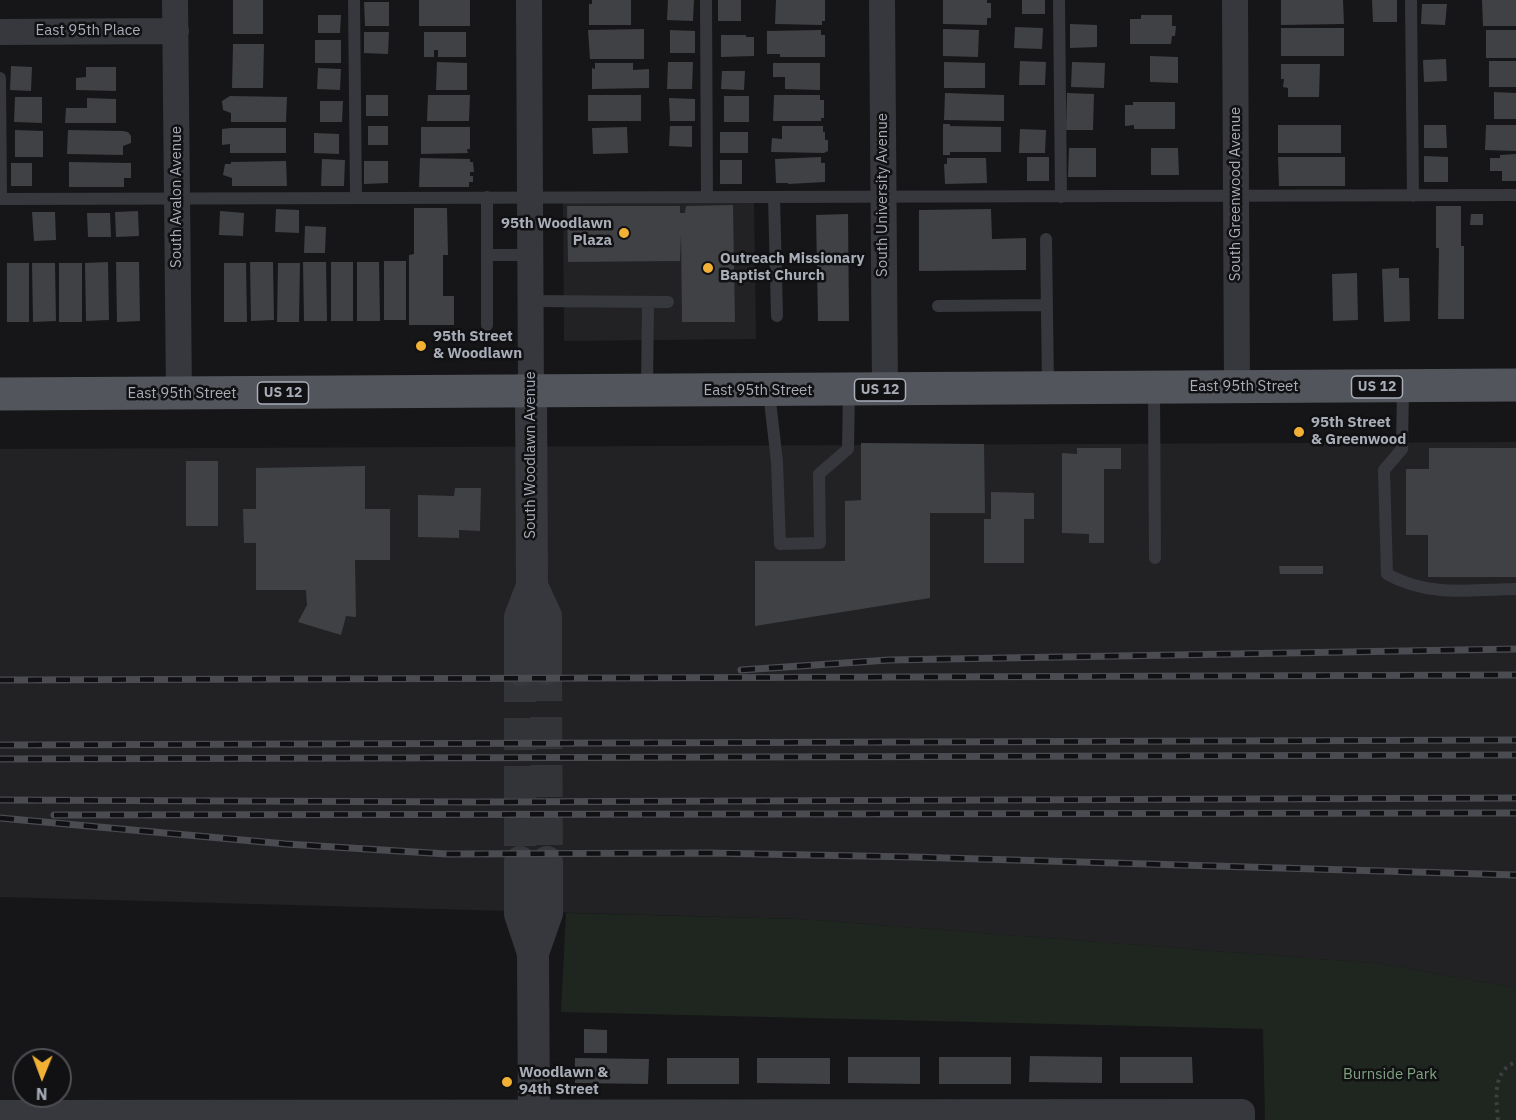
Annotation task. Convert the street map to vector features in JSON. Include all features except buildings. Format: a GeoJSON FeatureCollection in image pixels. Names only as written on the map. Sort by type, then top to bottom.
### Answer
{"type":"FeatureCollection","features":[{"type":"Feature","properties":{"kind":"main road","name":"East 95th Street"},"geometry":{"type":"LineString","coordinates":[[0,394],[1516,385]]}},
{"type":"Feature","properties":{"kind":"street","name":"South Avalon Avenue"},"geometry":{"type":"LineString","coordinates":[[175,0],[179,394]]}},
{"type":"Feature","properties":{"kind":"street","name":"South Woodlawn Avenue"},"geometry":{"type":"LineString","coordinates":[[529,0],[532,586],[546,616],[533,669]]}},
{"type":"Feature","properties":{"kind":"street","name":"South University Avenue"},"geometry":{"type":"LineString","coordinates":[[882,0],[885,390]]}},
{"type":"Feature","properties":{"kind":"street","name":"South Greenwood Avenue"},"geometry":{"type":"LineString","coordinates":[[1235,0],[1237,387]]}},
{"type":"Feature","properties":{"kind":"street","name":"East 95th Place"},"geometry":{"type":"LineString","coordinates":[[0,32],[176,31]]}},
{"type":"Feature","properties":{"kind":"street"},"geometry":{"type":"LineString","coordinates":[[534,862],[520,914],[533,953],[534,1117]]}},
{"type":"Feature","properties":{"kind":"street"},"geometry":{"type":"LineString","coordinates":[[4,1115],[1242,1116]]}},
{"type":"Feature","properties":{"kind":"lane"},"geometry":{"type":"LineString","coordinates":[[354,0],[356,198]]}},
{"type":"Feature","properties":{"kind":"lane"},"geometry":{"type":"LineString","coordinates":[[706,0],[707,197]]}},
{"type":"Feature","properties":{"kind":"lane"},"geometry":{"type":"LineString","coordinates":[[1059,0],[1060,197]]}},
{"type":"Feature","properties":{"kind":"lane"},"geometry":{"type":"LineString","coordinates":[[1411,0],[1413,196]]}},
{"type":"Feature","properties":{"kind":"lane"},"geometry":{"type":"LineString","coordinates":[[0,78],[1,199],[1516,195]]}},
{"type":"Feature","properties":{"kind":"lane"},"geometry":{"type":"LineString","coordinates":[[487,197],[487,325]]}},
{"type":"Feature","properties":{"kind":"lane"},"geometry":{"type":"LineString","coordinates":[[774,197],[777,316]]}},
{"type":"Feature","properties":{"kind":"lane"},"geometry":{"type":"LineString","coordinates":[[1046,240],[1048,389]]}},
{"type":"Feature","properties":{"kind":"lane"},"geometry":{"type":"LineString","coordinates":[[487,255],[530,255]]}},
{"type":"Feature","properties":{"kind":"lane"},"geometry":{"type":"LineString","coordinates":[[531,301],[668,302]]}},
{"type":"Feature","properties":{"kind":"lane"},"geometry":{"type":"LineString","coordinates":[[647,391],[648,302]]}},
{"type":"Feature","properties":{"kind":"lane"},"geometry":{"type":"LineString","coordinates":[[938,306],[1047,305]]}},
{"type":"Feature","properties":{"kind":"lane"},"geometry":{"type":"LineString","coordinates":[[1403,386],[1402,449],[1384,470],[1387,574],[1400,581],[1430,590],[1516,589]]}},
{"type":"Feature","properties":{"kind":"lane"},"geometry":{"type":"LineString","coordinates":[[1154,388],[1155,558]]}},
{"type":"Feature","properties":{"kind":"lane"},"geometry":{"type":"LineString","coordinates":[[768,391],[777,462],[780,544],[820,543],[819,474],[848,449],[849,390]]}},
{"type":"Feature","properties":{"kind":"path"},"geometry":{"type":"LineString","coordinates":[[1498,1120],[1497,1084],[1502,1070],[1516,1062]]}},
{"type":"Feature","properties":{"kind":"shaded area","name":"95th Woodlawn Plaza"},"geometry":{"type":"Polygon","coordinates":[[[754,201],[756,339],[564,341],[563,203],[754,201]]]}},
{"type":"Feature","properties":{"kind":"shaded area"},"geometry":{"type":"Polygon","coordinates":[[[1516,442],[1516,988],[1383,964],[800,919],[0,897],[0,449],[1516,442]]]}},
{"type":"Feature","properties":{"kind":"green space","name":"Burnside Park"},"geometry":{"type":"Polygon","coordinates":[[[566,913],[800,919],[1383,964],[1516,988],[1516,1120],[1265,1120],[1263,1029],[561,1012],[566,913]]]}},
{"type":"Feature","properties":{"kind":"tunnel"},"geometry":{"type":"LineString","coordinates":[[546,669],[547,862]]}},
{"type":"Feature","properties":{"kind":"tunnel"},"geometry":{"type":"LineString","coordinates":[[520,670],[520,862]]}},
{"type":"Feature","properties":{"kind":"railway"},"geometry":{"type":"LineString","coordinates":[[741,670],[889,660],[1516,649]]}},
{"type":"Feature","properties":{"kind":"railway"},"geometry":{"type":"LineString","coordinates":[[0,680],[1516,675]]}},
{"type":"Feature","properties":{"kind":"railway"},"geometry":{"type":"LineString","coordinates":[[0,745],[1516,740]]}},
{"type":"Feature","properties":{"kind":"railway"},"geometry":{"type":"LineString","coordinates":[[0,759],[1516,755]]}},
{"type":"Feature","properties":{"kind":"railway"},"geometry":{"type":"LineString","coordinates":[[0,800],[476,802],[1516,798]]}},
{"type":"Feature","properties":{"kind":"railway"},"geometry":{"type":"LineString","coordinates":[[54,815],[1516,813]]}},
{"type":"Feature","properties":{"kind":"railway"},"geometry":{"type":"LineString","coordinates":[[0,818],[286,844],[447,854],[709,853],[913,857],[1516,875]]}},
{"type":"Feature","properties":{"kind":"place","name":"95th Woodlawn Plaza"},"geometry":{"type":"Point","coordinates":[624,233]}},
{"type":"Feature","properties":{"kind":"place","name":"Outreach Missionary Baptist Church"},"geometry":{"type":"Point","coordinates":[708,268]}},
{"type":"Feature","properties":{"kind":"place","name":"95th Street & Woodlawn"},"geometry":{"type":"Point","coordinates":[421,346]}},
{"type":"Feature","properties":{"kind":"place","name":"95th Street & Greenwood"},"geometry":{"type":"Point","coordinates":[1299,432]}},
{"type":"Feature","properties":{"kind":"place","name":"Woodlawn & 94th Street"},"geometry":{"type":"Point","coordinates":[507,1082]}}]}
